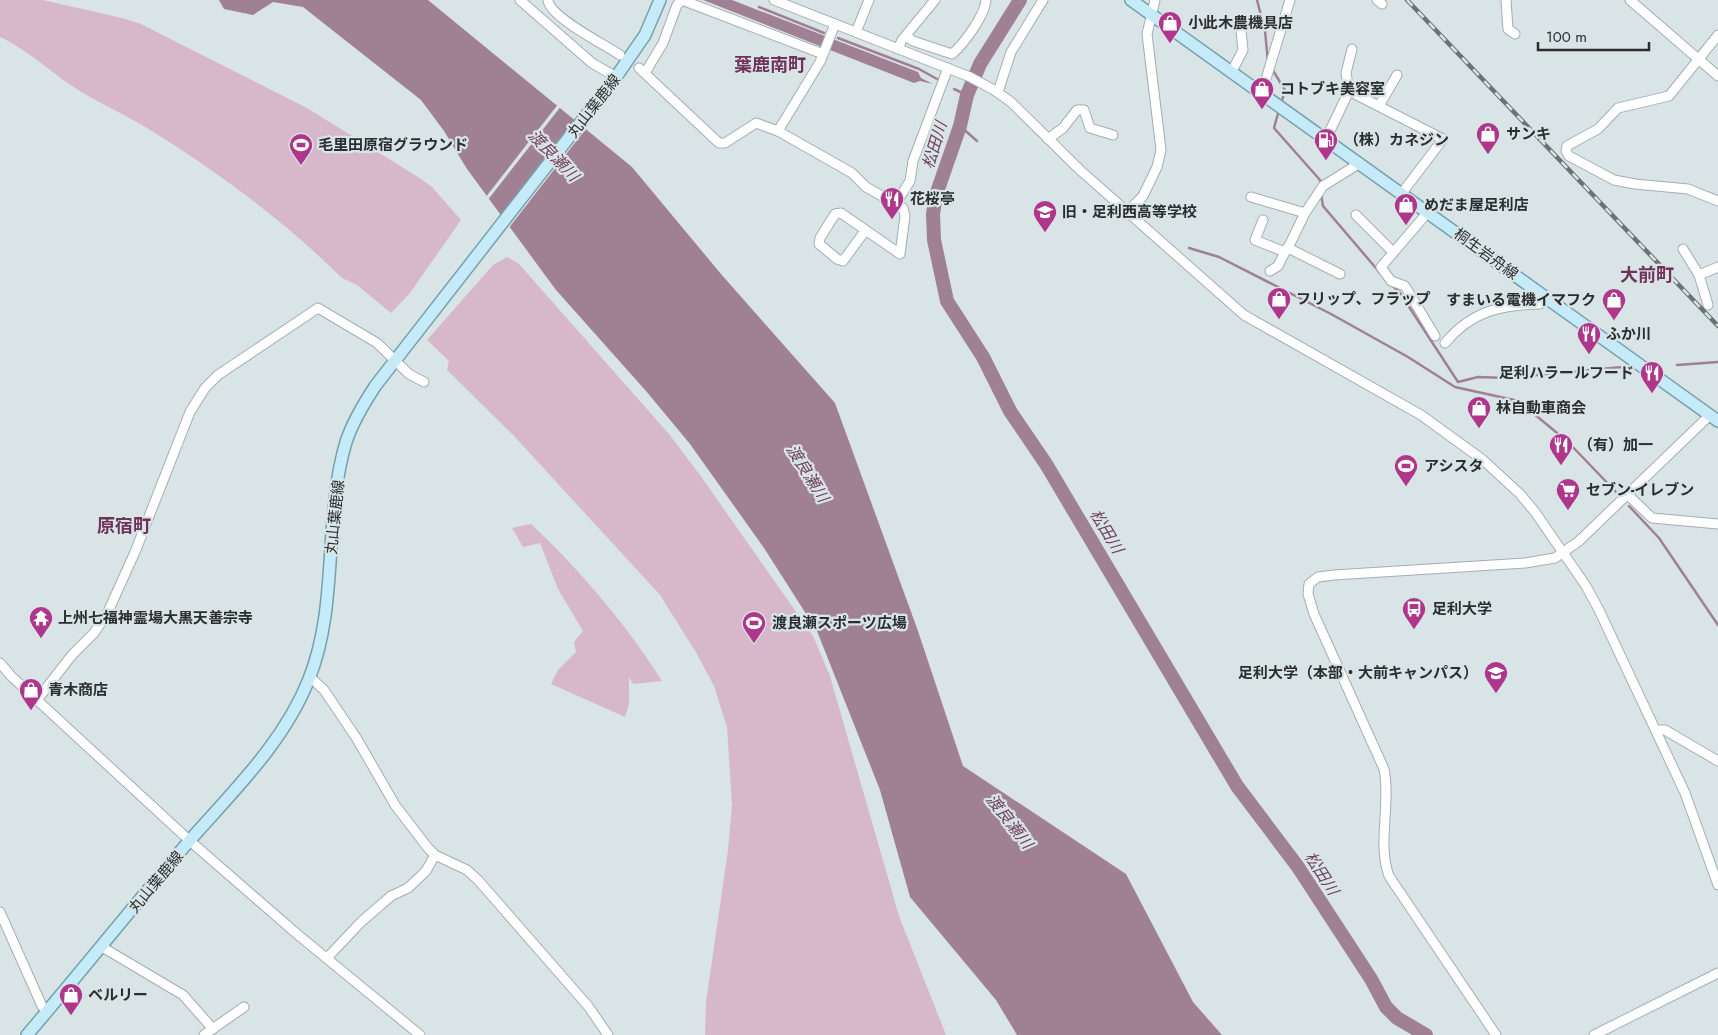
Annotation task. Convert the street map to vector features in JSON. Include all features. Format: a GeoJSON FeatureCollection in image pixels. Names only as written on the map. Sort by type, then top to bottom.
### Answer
{"type":"FeatureCollection","features":[{"type":"Feature","properties":{"kind":"main road","name":"丸山葉鹿線"},"geometry":{"type":"LineString","coordinates":[[27,1035],[190,841],[238,789],[295,709],[310,678],[317,656],[324,621],[337,493],[346,442],[364,403],[613,81],[645,35],[660,0]]}},
{"type":"Feature","properties":{"kind":"main road","name":"桐生岩舟線"},"geometry":{"type":"LineString","coordinates":[[1131,0],[1262,92],[1714,418]]}},
{"type":"Feature","properties":{"kind":"street"},"geometry":{"type":"LineString","coordinates":[[520,0],[613,81]]}},
{"type":"Feature","properties":{"kind":"street"},"geometry":{"type":"LineString","coordinates":[[548,0],[552,8],[582,32],[620,55]]}},
{"type":"Feature","properties":{"kind":"street"},"geometry":{"type":"LineString","coordinates":[[824,52],[682,0],[677,5],[663,43],[642,70],[719,143],[725,143],[756,123],[778,131],[852,173],[866,187],[903,208],[905,216],[900,254],[841,213],[835,214],[820,238],[819,244],[837,259],[843,261],[865,231]]}},
{"type":"Feature","properties":{"kind":"street"},"geometry":{"type":"LineString","coordinates":[[774,0],[948,68],[996,91],[1032,121],[1048,140],[1080,170],[1244,315],[1421,415],[1483,460],[1520,494],[1563,553],[1599,610],[1694,814],[1718,885]]}},
{"type":"Feature","properties":{"kind":"street"},"geometry":{"type":"LineString","coordinates":[[856,32],[869,0]]}},
{"type":"Feature","properties":{"kind":"street"},"geometry":{"type":"LineString","coordinates":[[898,49],[935,0]]}},
{"type":"Feature","properties":{"kind":"street"},"geometry":{"type":"LineString","coordinates":[[906,36],[929,47],[952,54],[974,28],[985,7],[986,0]]}},
{"type":"Feature","properties":{"kind":"street"},"geometry":{"type":"LineString","coordinates":[[996,91],[1011,52],[1043,0]]}},
{"type":"Feature","properties":{"kind":"street"},"geometry":{"type":"LineString","coordinates":[[1128,211],[1143,196],[1157,167],[1161,150],[1147,34],[1155,0]]}},
{"type":"Feature","properties":{"kind":"street"},"geometry":{"type":"LineString","coordinates":[[1262,92],[1290,0]]}},
{"type":"Feature","properties":{"kind":"street"},"geometry":{"type":"LineString","coordinates":[[1506,0],[1508,29],[1514,34]]}},
{"type":"Feature","properties":{"kind":"street"},"geometry":{"type":"LineString","coordinates":[[1630,0],[1718,76]]}},
{"type":"Feature","properties":{"kind":"street"},"geometry":{"type":"LineString","coordinates":[[1232,71],[1244,50],[1240,21]]}},
{"type":"Feature","properties":{"kind":"street"},"geometry":{"type":"LineString","coordinates":[[778,131],[824,52],[835,24]]}},
{"type":"Feature","properties":{"kind":"street"},"geometry":{"type":"LineString","coordinates":[[1718,35],[1669,96],[1618,108],[1598,129],[1567,146],[1566,151],[1569,156],[1614,180],[1688,189],[1718,201]]}},
{"type":"Feature","properties":{"kind":"street"},"geometry":{"type":"LineString","coordinates":[[1326,139],[1349,92],[1346,73],[1352,49]]}},
{"type":"Feature","properties":{"kind":"street"},"geometry":{"type":"LineString","coordinates":[[896,203],[910,181],[913,161],[948,68]]}},
{"type":"Feature","properties":{"kind":"street"},"geometry":{"type":"LineString","coordinates":[[1379,106],[1396,75]]}},
{"type":"Feature","properties":{"kind":"street"},"geometry":{"type":"LineString","coordinates":[[1349,92],[1442,139],[1402,193]]}},
{"type":"Feature","properties":{"kind":"street"},"geometry":{"type":"LineString","coordinates":[[1048,140],[1063,128],[1077,110],[1084,110],[1090,128],[1113,135]]}},
{"type":"Feature","properties":{"kind":"street"},"geometry":{"type":"LineString","coordinates":[[1270,271],[1278,266],[1305,212],[1323,186],[1360,163]]}},
{"type":"Feature","properties":{"kind":"street"},"geometry":{"type":"LineString","coordinates":[[1251,197],[1305,212]]}},
{"type":"Feature","properties":{"kind":"street"},"geometry":{"type":"LineString","coordinates":[[1428,212],[1381,267],[1391,281],[1405,286],[1435,336]]}},
{"type":"Feature","properties":{"kind":"street"},"geometry":{"type":"LineString","coordinates":[[1356,215],[1393,252]]}},
{"type":"Feature","properties":{"kind":"street"},"geometry":{"type":"LineString","coordinates":[[1262,220],[1255,240],[1286,250],[1340,274]]}},
{"type":"Feature","properties":{"kind":"street"},"geometry":{"type":"LineString","coordinates":[[1683,250],[1699,275],[1708,305]]}},
{"type":"Feature","properties":{"kind":"street"},"geometry":{"type":"LineString","coordinates":[[1699,275],[1718,267]]}},
{"type":"Feature","properties":{"kind":"street"},"geometry":{"type":"LineString","coordinates":[[1445,343],[1459,326],[1485,312],[1509,305],[1540,304],[1544,296]]}},
{"type":"Feature","properties":{"kind":"street"},"geometry":{"type":"LineString","coordinates":[[37,700],[72,655],[94,633],[107,614],[133,556],[190,412],[204,388],[218,375],[318,308],[377,343],[398,358],[416,379],[424,382]]}},
{"type":"Feature","properties":{"kind":"street"},"geometry":{"type":"LineString","coordinates":[[1496,1035],[1389,876],[1384,857],[1387,800],[1384,770],[1314,614],[1308,594],[1309,584],[1318,577],[1334,574],[1525,564],[1548,560],[1563,553],[1714,418]]}},
{"type":"Feature","properties":{"kind":"street"},"geometry":{"type":"LineString","coordinates":[[1628,495],[1652,518],[1718,524]]}},
{"type":"Feature","properties":{"kind":"street"},"geometry":{"type":"LineString","coordinates":[[0,662],[7,673],[190,841],[420,1035]]}},
{"type":"Feature","properties":{"kind":"street"},"geometry":{"type":"LineString","coordinates":[[310,678],[324,690],[395,805],[435,855],[467,870],[478,880],[588,1006],[608,1035]]}},
{"type":"Feature","properties":{"kind":"street"},"geometry":{"type":"LineString","coordinates":[[1656,730],[1666,730],[1718,761]]}},
{"type":"Feature","properties":{"kind":"street"},"geometry":{"type":"LineString","coordinates":[[327,958],[361,922],[391,896],[408,888],[426,871],[435,855]]}},
{"type":"Feature","properties":{"kind":"street"},"geometry":{"type":"LineString","coordinates":[[0,912],[42,1006],[47,1011]]}},
{"type":"Feature","properties":{"kind":"street"},"geometry":{"type":"LineString","coordinates":[[102,947],[183,995],[213,1029]]}},
{"type":"Feature","properties":{"kind":"street"},"geometry":{"type":"LineString","coordinates":[[1594,1035],[1718,973]]}},
{"type":"Feature","properties":{"kind":"street"},"geometry":{"type":"LineString","coordinates":[[204,1035],[244,1007]]}},
{"type":"Feature","properties":{"kind":"shaded area","name":"毛里田原宿グラウンド"},"geometry":{"type":"Polygon","coordinates":[[[0,0],[43,0],[141,24],[307,108],[432,187],[461,220],[410,293],[391,313],[357,285],[342,278],[272,215],[221,177],[142,125],[78,90],[27,53],[0,37],[0,0]]]}},
{"type":"Feature","properties":{"kind":"shaded area","name":"渡良瀬スポーツ広場"},"geometry":{"type":"Polygon","coordinates":[[[507,257],[519,264],[669,434],[813,636],[830,676],[899,916],[946,1035],[705,1035],[706,1002],[728,850],[732,805],[727,727],[714,686],[697,654],[660,595],[515,437],[447,370],[449,361],[427,340],[493,265],[507,257]]]}},
{"type":"Feature","properties":{"kind":"shaded area"},"geometry":{"type":"Polygon","coordinates":[[[531,524],[567,559],[601,598],[634,639],[662,681],[633,684],[629,677],[629,704],[625,717],[551,684],[558,670],[576,652],[574,642],[583,631],[558,589],[540,543],[523,547],[512,528],[531,524]]]}},
{"type":"Feature","properties":{"kind":"water","name":"渡良瀬川"},"geometry":{"type":"Polygon","coordinates":[[[219,0],[428,0],[632,167],[721,274],[835,403],[918,631],[963,766],[1126,874],[1193,1002],[1222,1035],[1017,1035],[996,1000],[910,897],[880,790],[817,631],[764,548],[690,444],[646,391],[556,290],[467,169],[444,131],[421,100],[303,7],[273,2],[253,15],[224,9],[219,0]]]}},
{"type":"Feature","properties":{"kind":"water"},"geometry":{"type":"Polygon","coordinates":[[[703,0],[732,0],[918,72],[921,78],[933,84],[920,81],[914,83],[703,0]]]}},
{"type":"Feature","properties":{"kind":"pier"},"geometry":{"type":"Polygon","coordinates":[[[559,103],[562,105],[487,201],[485,198],[559,103]]]}},
{"type":"Feature","properties":{"kind":"pier"},"geometry":{"type":"Polygon","coordinates":[[[579,119],[588,126],[508,229],[501,220],[579,119]]]}},
{"type":"Feature","properties":{"kind":"waterway","name":"松田川"},"geometry":{"type":"LineString","coordinates":[[1020,0],[980,64],[967,95],[960,126],[936,195],[933,214],[934,240],[947,301],[983,357],[1010,411],[1046,464],[1237,786],[1298,867],[1371,979],[1386,1007],[1397,1018],[1426,1035]]}},
{"type":"Feature","properties":{"kind":"waterway"},"geometry":{"type":"LineString","coordinates":[[1257,0],[1265,31],[1268,62]]}},
{"type":"Feature","properties":{"kind":"waterway"},"geometry":{"type":"LineString","coordinates":[[759,7],[824,33]]}},
{"type":"Feature","properties":{"kind":"waterway"},"geometry":{"type":"LineString","coordinates":[[838,38],[919,69],[937,79]]}},
{"type":"Feature","properties":{"kind":"waterway"},"geometry":{"type":"LineString","coordinates":[[1272,69],[1285,90],[1281,104]]}},
{"type":"Feature","properties":{"kind":"waterway"},"geometry":{"type":"LineString","coordinates":[[954,89],[967,95]]}},
{"type":"Feature","properties":{"kind":"waterway"},"geometry":{"type":"LineString","coordinates":[[1279,110],[1274,128],[1320,180],[1321,186]]}},
{"type":"Feature","properties":{"kind":"waterway"},"geometry":{"type":"LineString","coordinates":[[960,126],[977,141]]}},
{"type":"Feature","properties":{"kind":"waterway"},"geometry":{"type":"LineString","coordinates":[[1321,194],[1323,206],[1381,274]]}},
{"type":"Feature","properties":{"kind":"waterway"},"geometry":{"type":"LineString","coordinates":[[1189,248],[1219,257],[1331,314],[1408,357],[1455,387],[1514,400],[1522,404],[1568,442],[1616,492]]}},
{"type":"Feature","properties":{"kind":"waterway"},"geometry":{"type":"LineString","coordinates":[[1392,285],[1400,293],[1458,382],[1478,377],[1506,378],[1622,367]]}},
{"type":"Feature","properties":{"kind":"waterway"},"geometry":{"type":"LineString","coordinates":[[1677,365],[1718,362]]}},
{"type":"Feature","properties":{"kind":"waterway"},"geometry":{"type":"LineString","coordinates":[[1629,506],[1659,538],[1718,625]]}},
{"type":"Feature","properties":{"kind":"railway"},"geometry":{"type":"LineString","coordinates":[[1407,0],[1718,326]]}},
{"type":"Feature","properties":{"kind":"place","name":"小此木農機具店"},"geometry":{"type":"Point","coordinates":[1170,44]}},
{"type":"Feature","properties":{"kind":"place","name":"コトブキ美容室"},"geometry":{"type":"Point","coordinates":[1262,110]}},
{"type":"Feature","properties":{"kind":"place","name":"サンキ"},"geometry":{"type":"Point","coordinates":[1488,155]}},
{"type":"Feature","properties":{"kind":"place","name":"（株）カネジン"},"geometry":{"type":"Point","coordinates":[1326,161]}},
{"type":"Feature","properties":{"kind":"place","name":"毛里田原宿グラウンド"},"geometry":{"type":"Point","coordinates":[301,166]}},
{"type":"Feature","properties":{"kind":"place","name":"花桜亭"},"geometry":{"type":"Point","coordinates":[892,220]}},
{"type":"Feature","properties":{"kind":"place","name":"めだま屋足利店"},"geometry":{"type":"Point","coordinates":[1406,226]}},
{"type":"Feature","properties":{"kind":"place","name":"旧・足利西高等学校"},"geometry":{"type":"Point","coordinates":[1045,233]}},
{"type":"Feature","properties":{"kind":"place","name":"フリップ、フラップ"},"geometry":{"type":"Point","coordinates":[1279,320]}},
{"type":"Feature","properties":{"kind":"place","name":"すまいる電機イマフク"},"geometry":{"type":"Point","coordinates":[1614,321]}},
{"type":"Feature","properties":{"kind":"place","name":"ふか川"},"geometry":{"type":"Point","coordinates":[1589,355]}},
{"type":"Feature","properties":{"kind":"place","name":"足利ハラールフード"},"geometry":{"type":"Point","coordinates":[1652,394]}},
{"type":"Feature","properties":{"kind":"place","name":"林自動車商会"},"geometry":{"type":"Point","coordinates":[1479,429]}},
{"type":"Feature","properties":{"kind":"place","name":"（有）加一"},"geometry":{"type":"Point","coordinates":[1561,466]}},
{"type":"Feature","properties":{"kind":"place","name":"アシスタ"},"geometry":{"type":"Point","coordinates":[1406,487]}},
{"type":"Feature","properties":{"kind":"place","name":"セブン-イレブン"},"geometry":{"type":"Point","coordinates":[1568,511]}},
{"type":"Feature","properties":{"kind":"place","name":"足利大学"},"geometry":{"type":"Point","coordinates":[1414,630]}},
{"type":"Feature","properties":{"kind":"place","name":"上州七福神霊場大黒天善宗寺"},"geometry":{"type":"Point","coordinates":[41,639]}},
{"type":"Feature","properties":{"kind":"place","name":"渡良瀬スポーツ広場"},"geometry":{"type":"Point","coordinates":[754,644]}},
{"type":"Feature","properties":{"kind":"place","name":"足利大学（本部・大前キャンパス）"},"geometry":{"type":"Point","coordinates":[1496,694]}},
{"type":"Feature","properties":{"kind":"place","name":"青木商店"},"geometry":{"type":"Point","coordinates":[31,711]}},
{"type":"Feature","properties":{"kind":"place","name":"ベルリー"},"geometry":{"type":"Point","coordinates":[71,1016]}},
{"type":"Feature","properties":{"kind":"district","name":"葉鹿南町"},"geometry":{"type":"Point","coordinates":[770,65]}},
{"type":"Feature","properties":{"kind":"district","name":"大前町"},"geometry":{"type":"Point","coordinates":[1647,275]}},
{"type":"Feature","properties":{"kind":"district","name":"原宿町"},"geometry":{"type":"Point","coordinates":[124,526]}}]}
